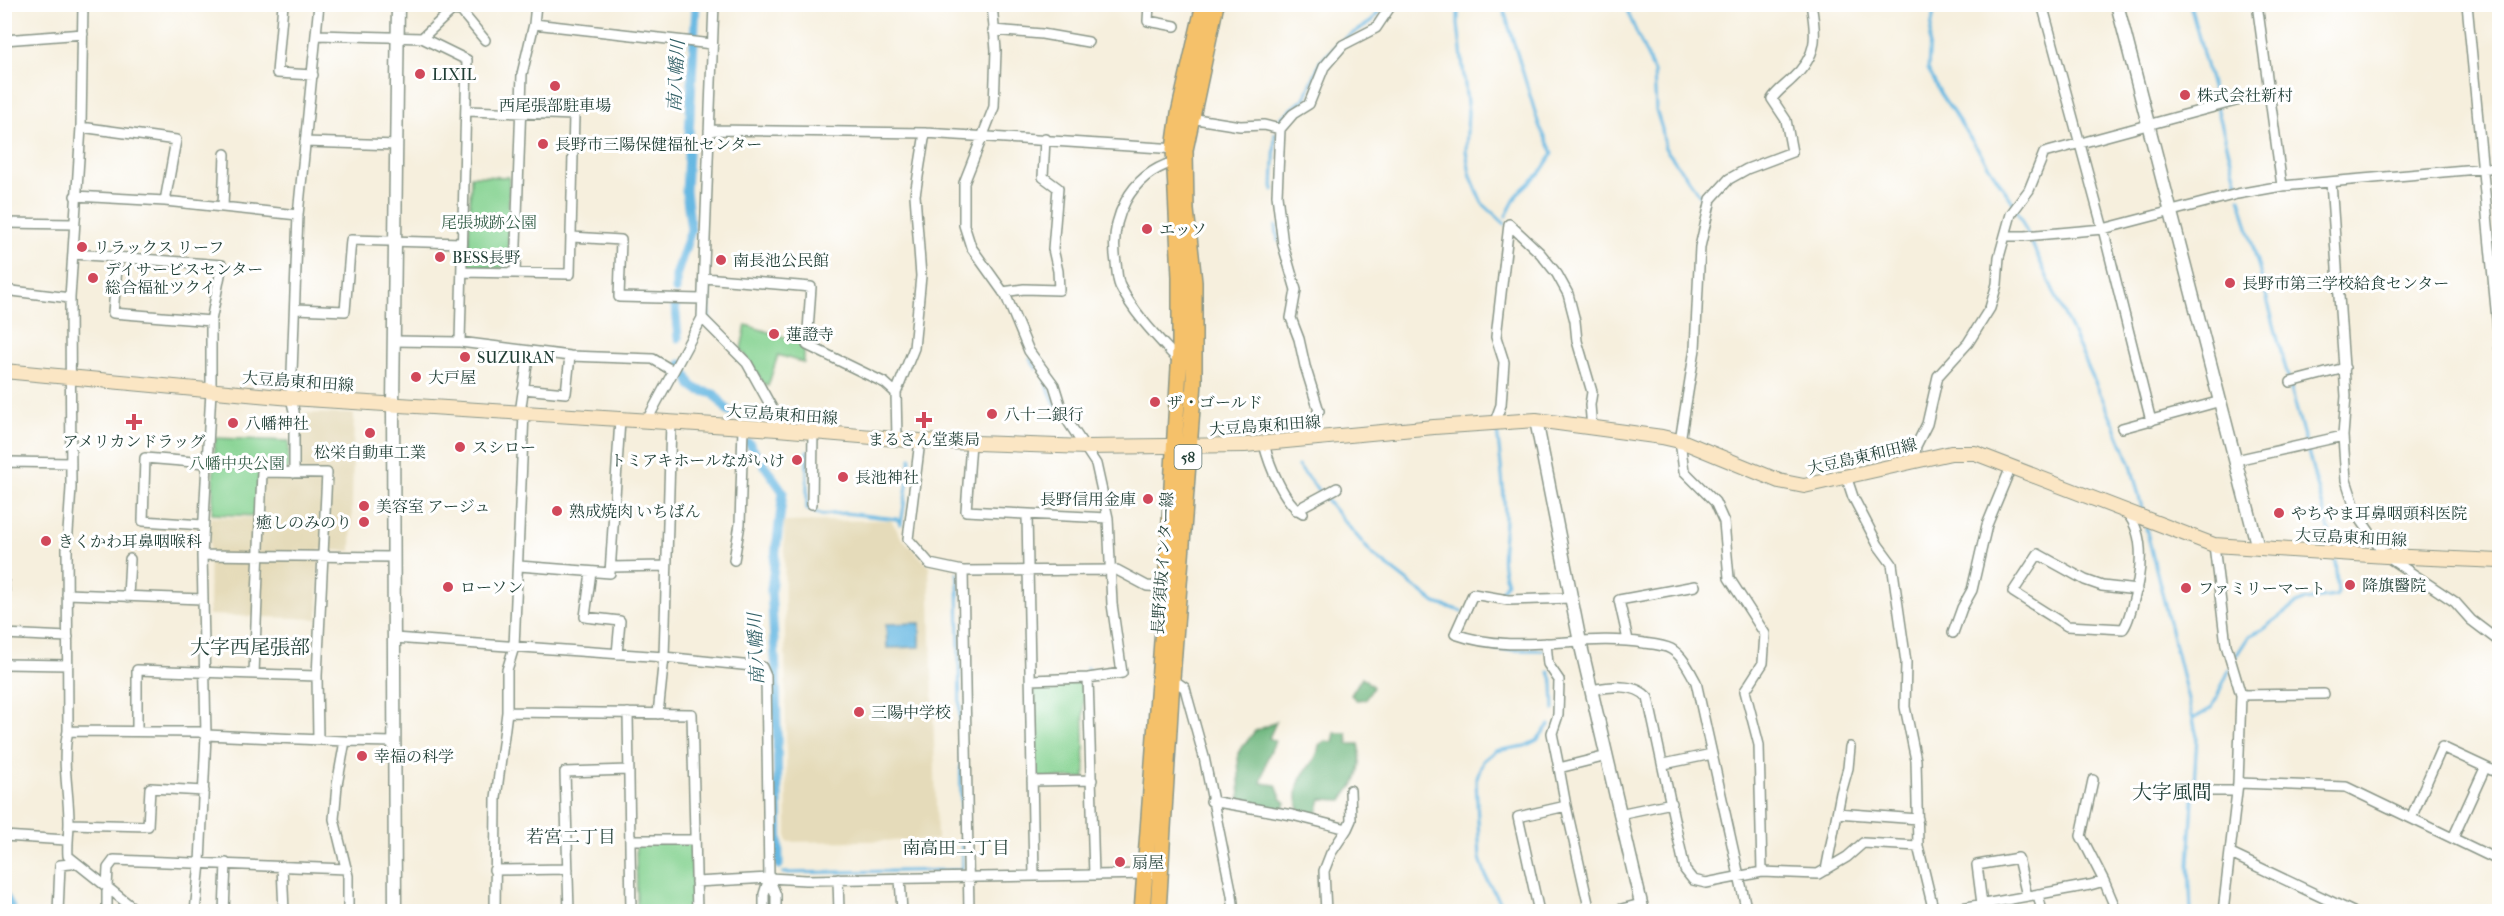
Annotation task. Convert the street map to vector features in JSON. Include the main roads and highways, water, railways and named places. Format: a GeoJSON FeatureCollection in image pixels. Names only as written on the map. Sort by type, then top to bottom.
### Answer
{"type":"FeatureCollection","features":[{"type":"Feature","properties":{"kind":"main road","name":"長野須坂インター線"},"geometry":{"type":"LineString","coordinates":[[1158,912],[1172,679],[1181,447],[1179,113],[1204,4]]}},
{"type":"Feature","properties":{"kind":"main road","name":"長野須坂インター線"},"geometry":{"type":"LineString","coordinates":[[1142,912],[1166,587],[1195,344],[1194,282],[1178,154],[1190,117],[1216,4]]}},
{"type":"Feature","properties":{"kind":"main road","name":"大豆島東和田線"},"geometry":{"type":"LineString","coordinates":[[4,371],[291,398],[777,429],[920,441],[1086,447],[1264,444],[1434,427],[1536,420],[1680,441],[1788,483],[1804,486],[1951,453],[1974,453],[2214,545],[2499,561]]}},
{"type":"Feature","properties":{"kind":"water"},"geometry":{"type":"Polygon","coordinates":[[[920,623],[920,647],[887,648],[886,624],[920,623]]]}},
{"type":"Feature","properties":{"kind":"waterway","name":"南八幡川"},"geometry":{"type":"LineString","coordinates":[[676,290],[676,276],[691,230],[686,191],[696,4]]}},
{"type":"Feature","properties":{"kind":"waterway"},"geometry":{"type":"LineString","coordinates":[[1278,124],[1281,118],[1305,98],[1320,62],[1341,41],[1372,21],[1384,4]]}},
{"type":"Feature","properties":{"kind":"waterway"},"geometry":{"type":"LineString","coordinates":[[1462,4],[1458,13],[1458,24],[1468,112],[1466,151],[1470,174],[1482,203],[1505,224]]}},
{"type":"Feature","properties":{"kind":"waterway"},"geometry":{"type":"LineString","coordinates":[[1502,4],[1539,125],[1553,153],[1540,173],[1518,193],[1506,216]]}},
{"type":"Feature","properties":{"kind":"waterway"},"geometry":{"type":"LineString","coordinates":[[1624,4],[1654,72],[1656,110],[1665,148],[1705,202],[1704,212]]}},
{"type":"Feature","properties":{"kind":"waterway"},"geometry":{"type":"LineString","coordinates":[[1935,4],[1928,69],[1941,94],[2014,204],[2114,424],[2131,465],[2143,512]]}},
{"type":"Feature","properties":{"kind":"waterway"},"geometry":{"type":"LineString","coordinates":[[2190,4],[2238,187]]}},
{"type":"Feature","properties":{"kind":"waterway"},"geometry":{"type":"LineString","coordinates":[[1273,190],[1275,134]]}},
{"type":"Feature","properties":{"kind":"waterway"},"geometry":{"type":"LineString","coordinates":[[2240,198],[2333,545]]}},
{"type":"Feature","properties":{"kind":"waterway"},"geometry":{"type":"LineString","coordinates":[[1276,226],[1278,241]]}},
{"type":"Feature","properties":{"kind":"waterway"},"geometry":{"type":"LineString","coordinates":[[709,284],[709,320]]}},
{"type":"Feature","properties":{"kind":"waterway","name":"南八幡川"},"geometry":{"type":"LineString","coordinates":[[675,305],[678,338]]}},
{"type":"Feature","properties":{"kind":"waterway"},"geometry":{"type":"LineString","coordinates":[[1030,359],[1036,368]]}},
{"type":"Feature","properties":{"kind":"waterway","name":"南八幡川"},"geometry":{"type":"LineString","coordinates":[[681,364],[691,385],[698,390],[714,394],[729,412]]}},
{"type":"Feature","properties":{"kind":"waterway"},"geometry":{"type":"LineString","coordinates":[[1045,381],[1058,411]]}},
{"type":"Feature","properties":{"kind":"waterway"},"geometry":{"type":"LineString","coordinates":[[1497,429],[1505,517],[1503,566],[1507,582],[1501,592]]}},
{"type":"Feature","properties":{"kind":"waterway","name":"南八幡川"},"geometry":{"type":"LineString","coordinates":[[749,443],[783,492],[771,590],[776,672],[779,865]]}},
{"type":"Feature","properties":{"kind":"waterway"},"geometry":{"type":"LineString","coordinates":[[807,451],[807,509],[822,515],[845,513],[897,519],[901,524]]}},
{"type":"Feature","properties":{"kind":"waterway"},"geometry":{"type":"LineString","coordinates":[[909,469],[911,458]]}},
{"type":"Feature","properties":{"kind":"waterway"},"geometry":{"type":"LineString","coordinates":[[1298,466],[1372,554],[1435,603],[1462,611]]}},
{"type":"Feature","properties":{"kind":"waterway"},"geometry":{"type":"LineString","coordinates":[[901,524],[908,480]]}},
{"type":"Feature","properties":{"kind":"waterway"},"geometry":{"type":"LineString","coordinates":[[2146,528],[2197,736],[2189,864],[2191,912]]}},
{"type":"Feature","properties":{"kind":"waterway"},"geometry":{"type":"LineString","coordinates":[[2234,659],[2249,636],[2263,629],[2295,605],[2305,600],[2336,596],[2338,593],[2335,561]]}},
{"type":"Feature","properties":{"kind":"waterway"},"geometry":{"type":"LineString","coordinates":[[783,873],[959,870],[962,867],[957,573]]}},
{"type":"Feature","properties":{"kind":"waterway"},"geometry":{"type":"LineString","coordinates":[[1476,646],[1502,650],[1543,650]]}},
{"type":"Feature","properties":{"kind":"waterway"},"geometry":{"type":"LineString","coordinates":[[1087,668],[1095,673]]}},
{"type":"Feature","properties":{"kind":"waterway"},"geometry":{"type":"LineString","coordinates":[[2193,719],[2212,708],[2229,670]]}},
{"type":"Feature","properties":{"kind":"waterway"},"geometry":{"type":"LineString","coordinates":[[1549,672],[1553,683],[1554,710]]}},
{"type":"Feature","properties":{"kind":"waterway"},"geometry":{"type":"LineString","coordinates":[[1502,912],[1501,903],[1488,882],[1480,859],[1476,781],[1483,761],[1495,751],[1525,746],[1537,740],[1549,725]]}},
{"type":"Feature","properties":{"kind":"waterway"},"geometry":{"type":"LineString","coordinates":[[4,894],[13,912]]}},
{"type":"Feature","properties":{"kind":"place","name":"LIXIL"},"geometry":{"type":"Point","coordinates":[420,74]}},
{"type":"Feature","properties":{"kind":"place","name":"西尾張部駐車場"},"geometry":{"type":"Point","coordinates":[555,86]}},
{"type":"Feature","properties":{"kind":"place","name":"株式会社新村"},"geometry":{"type":"Point","coordinates":[2185,95]}},
{"type":"Feature","properties":{"kind":"place","name":"長野市三陽保健福祉センター"},"geometry":{"type":"Point","coordinates":[543,144]}},
{"type":"Feature","properties":{"kind":"place","name":"エッソ"},"geometry":{"type":"Point","coordinates":[1147,229]}},
{"type":"Feature","properties":{"kind":"place","name":"リラックス リーフ"},"geometry":{"type":"Point","coordinates":[82,247]}},
{"type":"Feature","properties":{"kind":"place","name":"BESS長野"},"geometry":{"type":"Point","coordinates":[440,257]}},
{"type":"Feature","properties":{"kind":"place","name":"南長池公民館"},"geometry":{"type":"Point","coordinates":[721,260]}},
{"type":"Feature","properties":{"kind":"place","name":"デイサービスセンター 総合福祉ツクイ"},"geometry":{"type":"Point","coordinates":[93,278]}},
{"type":"Feature","properties":{"kind":"place","name":"長野市第三学校給食センター"},"geometry":{"type":"Point","coordinates":[2230,283]}},
{"type":"Feature","properties":{"kind":"place","name":"蓮證寺"},"geometry":{"type":"Point","coordinates":[774,334]}},
{"type":"Feature","properties":{"kind":"place","name":"SUZURAN"},"geometry":{"type":"Point","coordinates":[465,357]}},
{"type":"Feature","properties":{"kind":"place","name":"大戸屋"},"geometry":{"type":"Point","coordinates":[416,377]}},
{"type":"Feature","properties":{"kind":"place","name":"ザ・ゴールド"},"geometry":{"type":"Point","coordinates":[1155,402]}},
{"type":"Feature","properties":{"kind":"place","name":"八十二銀行"},"geometry":{"type":"Point","coordinates":[992,414]}},
{"type":"Feature","properties":{"kind":"place","name":"まるさん堂薬局"},"geometry":{"type":"Point","coordinates":[924,420]}},
{"type":"Feature","properties":{"kind":"place","name":"アメリカンドラッグ"},"geometry":{"type":"Point","coordinates":[134,422]}},
{"type":"Feature","properties":{"kind":"place","name":"八幡神社"},"geometry":{"type":"Point","coordinates":[233,423]}},
{"type":"Feature","properties":{"kind":"place","name":"松栄自動車工業"},"geometry":{"type":"Point","coordinates":[370,433]}},
{"type":"Feature","properties":{"kind":"place","name":"スシロー"},"geometry":{"type":"Point","coordinates":[460,447]}},
{"type":"Feature","properties":{"kind":"place","name":"トミアキホールながいけ"},"geometry":{"type":"Point","coordinates":[797,460]}},
{"type":"Feature","properties":{"kind":"place","name":"長池神社"},"geometry":{"type":"Point","coordinates":[843,477]}},
{"type":"Feature","properties":{"kind":"place","name":"長野信用金庫"},"geometry":{"type":"Point","coordinates":[1148,499]}},
{"type":"Feature","properties":{"kind":"place","name":"美容室 アージュ"},"geometry":{"type":"Point","coordinates":[364,506]}},
{"type":"Feature","properties":{"kind":"place","name":"熟成焼肉 いちばん"},"geometry":{"type":"Point","coordinates":[557,511]}},
{"type":"Feature","properties":{"kind":"place","name":"やちやま耳鼻咽頭科医院"},"geometry":{"type":"Point","coordinates":[2279,513]}},
{"type":"Feature","properties":{"kind":"place","name":"癒しのみのり"},"geometry":{"type":"Point","coordinates":[364,522]}},
{"type":"Feature","properties":{"kind":"place","name":"きくかわ耳鼻咽喉科"},"geometry":{"type":"Point","coordinates":[46,541]}},
{"type":"Feature","properties":{"kind":"place","name":"降旗醫院"},"geometry":{"type":"Point","coordinates":[2350,585]}},
{"type":"Feature","properties":{"kind":"place","name":"ローソン"},"geometry":{"type":"Point","coordinates":[448,587]}},
{"type":"Feature","properties":{"kind":"place","name":"ファミリーマート"},"geometry":{"type":"Point","coordinates":[2186,588]}},
{"type":"Feature","properties":{"kind":"place","name":"三陽中学校"},"geometry":{"type":"Point","coordinates":[859,712]}},
{"type":"Feature","properties":{"kind":"place","name":"幸福の科学"},"geometry":{"type":"Point","coordinates":[362,756]}},
{"type":"Feature","properties":{"kind":"place","name":"扇屋"},"geometry":{"type":"Point","coordinates":[1120,862]}},
{"type":"Feature","properties":{"kind":"district","name":"大字西尾張部"},"geometry":{"type":"Point","coordinates":[250,647]}},
{"type":"Feature","properties":{"kind":"district","name":"大字風間"},"geometry":{"type":"Point","coordinates":[2172,792]}},
{"type":"Feature","properties":{"kind":"district","name":"若宮二丁目"},"geometry":{"type":"Point","coordinates":[571,837]}},
{"type":"Feature","properties":{"kind":"district","name":"南高田二丁目"},"geometry":{"type":"Point","coordinates":[956,848]}},
{"type":"Feature","properties":{"kind":"park label","name":"尾張城跡公園"},"geometry":{"type":"Point","coordinates":[489,222]}},
{"type":"Feature","properties":{"kind":"park label","name":"八幡中央公園"},"geometry":{"type":"Point","coordinates":[237,463]}}]}
